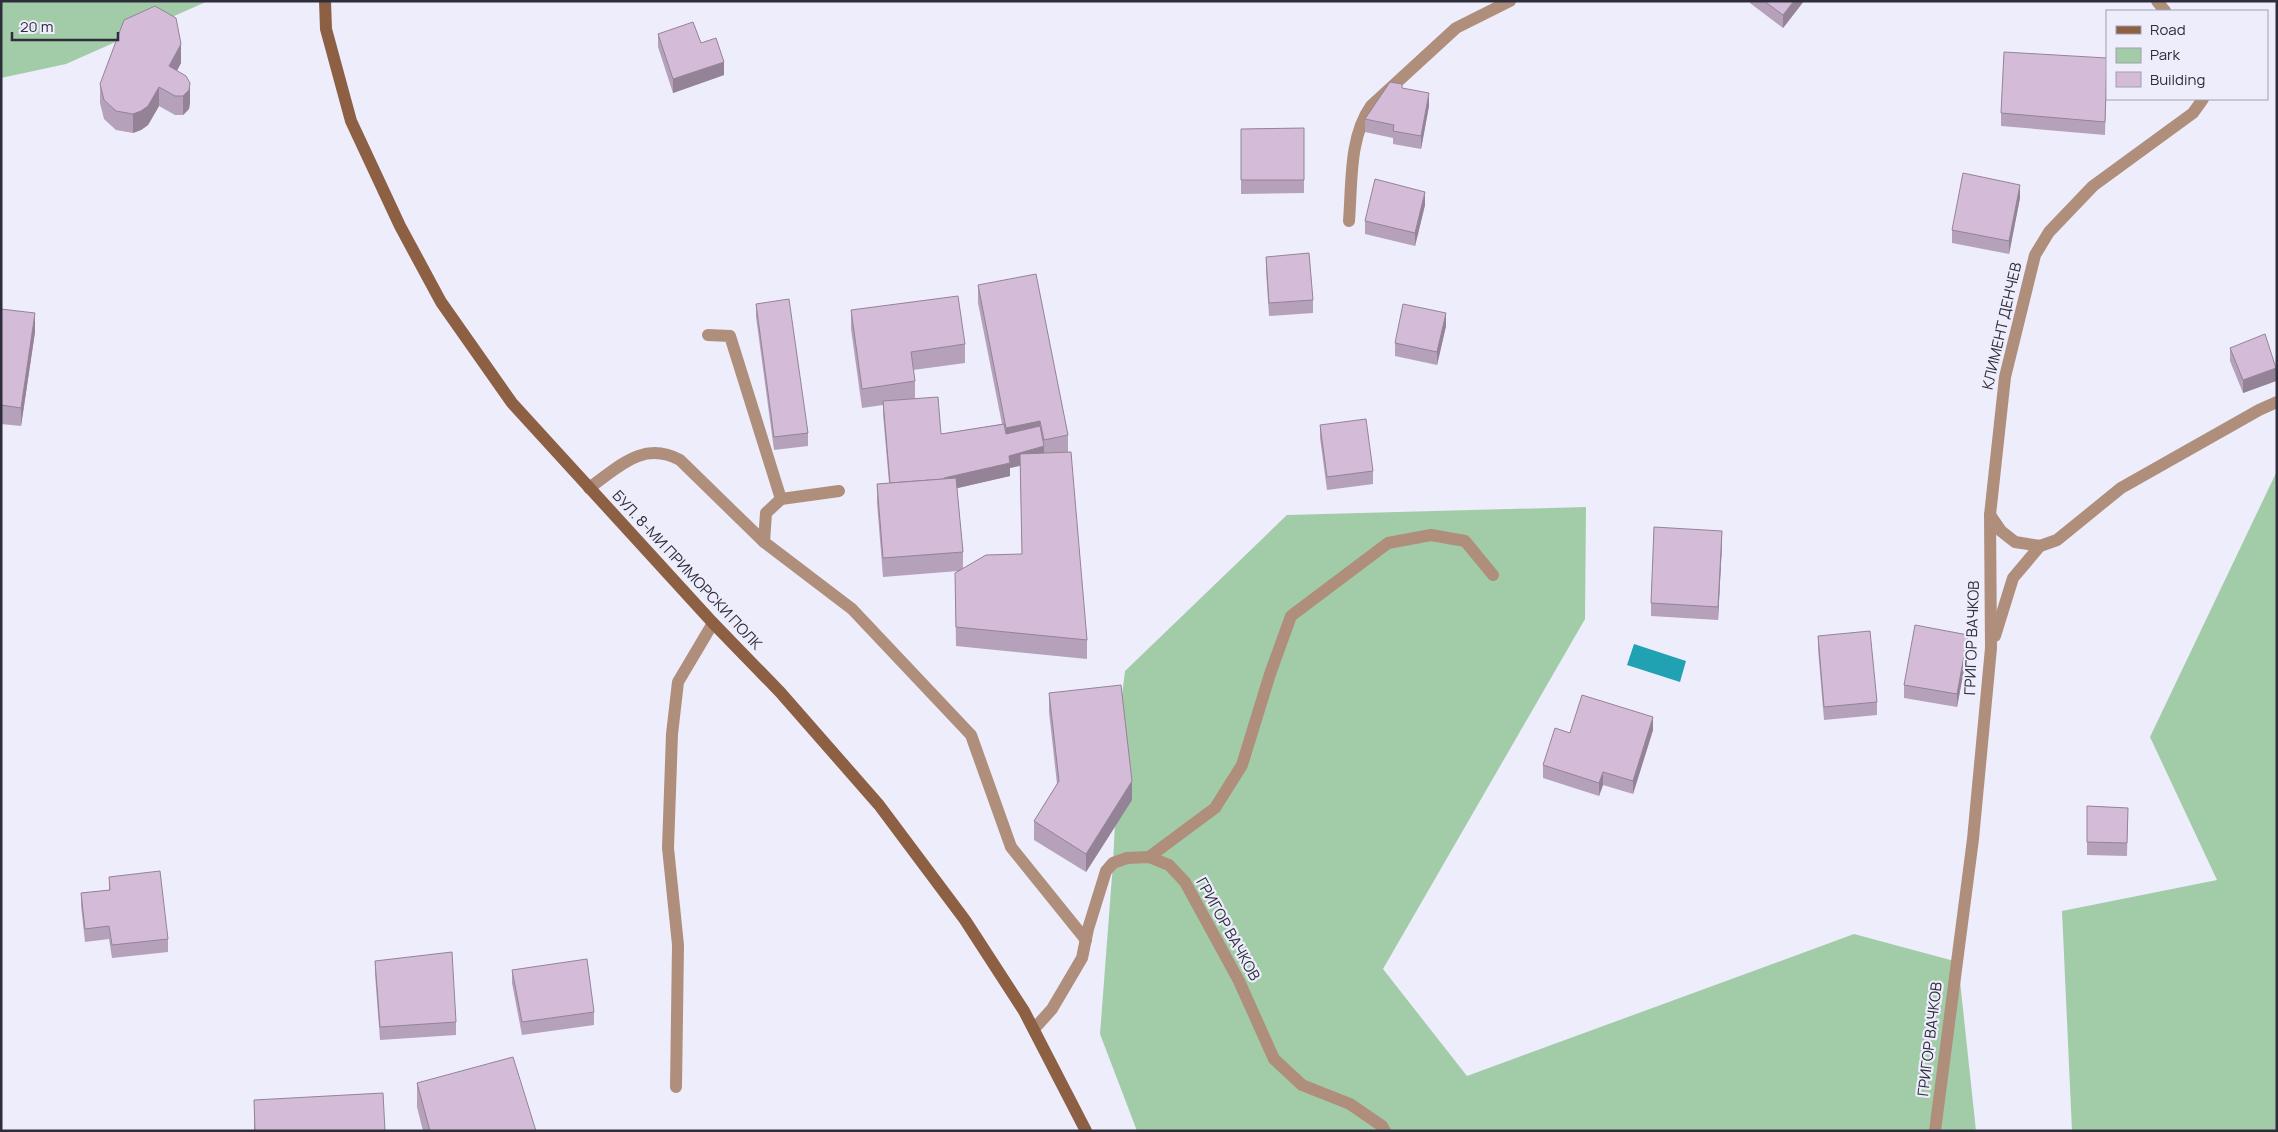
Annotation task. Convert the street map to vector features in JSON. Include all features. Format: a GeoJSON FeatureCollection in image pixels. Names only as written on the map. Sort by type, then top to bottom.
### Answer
{"type":"FeatureCollection","features":[{"type":"Feature","properties":{"kind":"street","name":"БУЛ. 8-МИ ПРИМОРСКИ ПОЛК"},"geometry":{"type":"LineString","coordinates":[[325,1],[326,30],[351,121],[400,226],[441,302],[512,403],[713,623],[780,692],[879,805],[965,920],[1034,1029],[1086,1131]]}},
{"type":"Feature","properties":{"kind":"street"},"geometry":{"type":"LineString","coordinates":[[1349,221],[1357,135],[1363,118],[1371,106],[1456,28],[1510,1]]}},
{"type":"Feature","properties":{"kind":"street","name":"КЛИМЕНТ ДЕНЧЕВ"},"geometry":{"type":"LineString","coordinates":[[1990,515],[2005,377],[2035,255],[2049,232],[2092,186],[2193,113],[2202,100]]}},
{"type":"Feature","properties":{"kind":"street"},"geometry":{"type":"LineString","coordinates":[[708,335],[730,336],[781,499]]}},
{"type":"Feature","properties":{"kind":"street"},"geometry":{"type":"LineString","coordinates":[[1990,515],[2001,530],[2015,542],[2040,546],[2057,540],[2120,488],[2259,410],[2277,402]]}},
{"type":"Feature","properties":{"kind":"street"},"geometry":{"type":"LineString","coordinates":[[589,488],[635,456],[658,452],[670,454],[680,460],[764,542],[852,609],[971,735],[1011,847],[1086,940]]}},
{"type":"Feature","properties":{"kind":"street"},"geometry":{"type":"LineString","coordinates":[[764,542],[766,514],[781,499],[839,491]]}},
{"type":"Feature","properties":{"kind":"street","name":"ГРИГОР ВАЧКОВ"},"geometry":{"type":"LineString","coordinates":[[1935,1131],[1973,839],[1991,648],[1990,515]]}},
{"type":"Feature","properties":{"kind":"street"},"geometry":{"type":"LineString","coordinates":[[1148,857],[1215,808],[1242,765],[1270,674],[1291,616],[1388,543],[1430,535],[1464,541],[1493,575]]}},
{"type":"Feature","properties":{"kind":"street"},"geometry":{"type":"LineString","coordinates":[[1991,648],[2013,578],[2040,546]]}},
{"type":"Feature","properties":{"kind":"street"},"geometry":{"type":"LineString","coordinates":[[676,1087],[678,945],[668,848],[672,734],[678,682],[713,623]]}},
{"type":"Feature","properties":{"kind":"street","name":"ГРИГОР ВАЧКОВ"},"geometry":{"type":"LineString","coordinates":[[1034,1029],[1062,993],[1082,958],[1106,871],[1113,863],[1127,858],[1148,857],[1170,865],[1185,882],[1239,982],[1274,1059],[1302,1085],[1350,1104],[1382,1126],[1385,1131]]}},
{"type":"Feature","properties":{"kind":"green space"},"geometry":{"type":"Polygon","coordinates":[[[1,1],[208,1],[66,64],[1,78],[1,1]]]}},
{"type":"Feature","properties":{"kind":"green space"},"geometry":{"type":"Polygon","coordinates":[[[2277,471],[2277,1131],[2072,1131],[2062,911],[2217,880],[2150,737],[2277,471]]]}},
{"type":"Feature","properties":{"kind":"green space"},"geometry":{"type":"Polygon","coordinates":[[[1586,507],[1585,619],[1383,969],[1467,1076],[1854,934],[1958,962],[1976,1131],[1137,1131],[1100,1034],[1113,863],[1121,704],[1125,671],[1287,515],[1586,507]]]}},
{"type":"Feature","properties":{"kind":"water"},"geometry":{"type":"Polygon","coordinates":[[[1634,644],[1686,661],[1680,682],[1627,665],[1634,644]]]}},
{"type":"Feature","properties":{"kind":"building"},"geometry":{"type":"Polygon","coordinates":[[[1764,1],[1794,1],[1783,15],[1764,1]]]}},
{"type":"Feature","properties":{"kind":"building"},"geometry":{"type":"Polygon","coordinates":[[[155,6],[176,18],[181,44],[169,66],[186,76],[190,83],[189,90],[183,96],[175,96],[159,87],[148,106],[141,111],[133,114],[116,111],[104,100],[100,84],[124,20],[155,6]]]}},
{"type":"Feature","properties":{"kind":"building"},"geometry":{"type":"Polygon","coordinates":[[[693,22],[701,43],[716,38],[724,62],[673,79],[658,34],[693,22]]]}},
{"type":"Feature","properties":{"kind":"building"},"geometry":{"type":"Polygon","coordinates":[[[2004,52],[2106,58],[2105,122],[2001,113],[2004,52]]]}},
{"type":"Feature","properties":{"kind":"building"},"geometry":{"type":"Polygon","coordinates":[[[1390,82],[1402,84],[1402,88],[1429,93],[1421,136],[1393,131],[1394,125],[1365,119],[1390,82]]]}},
{"type":"Feature","properties":{"kind":"building"},"geometry":{"type":"Polygon","coordinates":[[[1304,128],[1304,180],[1241,180],[1241,129],[1304,128]]]}},
{"type":"Feature","properties":{"kind":"building"},"geometry":{"type":"Polygon","coordinates":[[[1963,173],[2020,185],[2009,241],[1952,230],[1963,173]]]}},
{"type":"Feature","properties":{"kind":"building"},"geometry":{"type":"Polygon","coordinates":[[[1375,179],[1425,192],[1415,233],[1365,221],[1375,179]]]}},
{"type":"Feature","properties":{"kind":"building"},"geometry":{"type":"Polygon","coordinates":[[[1309,253],[1313,300],[1269,303],[1266,257],[1309,253]]]}},
{"type":"Feature","properties":{"kind":"building"},"geometry":{"type":"Polygon","coordinates":[[[1036,274],[1068,435],[1044,440],[1040,421],[1006,428],[978,285],[1036,274]]]}},
{"type":"Feature","properties":{"kind":"building"},"geometry":{"type":"Polygon","coordinates":[[[958,296],[965,344],[911,352],[915,381],[862,389],[851,310],[958,296]]]}},
{"type":"Feature","properties":{"kind":"building"},"geometry":{"type":"Polygon","coordinates":[[[789,299],[808,433],[774,437],[756,304],[789,299]]]}},
{"type":"Feature","properties":{"kind":"building"},"geometry":{"type":"Polygon","coordinates":[[[1403,304],[1446,313],[1437,352],[1395,343],[1403,304]]]}},
{"type":"Feature","properties":{"kind":"building"},"geometry":{"type":"Polygon","coordinates":[[[1,309],[35,313],[21,408],[1,405],[1,309]]]}},
{"type":"Feature","properties":{"kind":"building"},"geometry":{"type":"Polygon","coordinates":[[[2265,334],[2276,368],[2243,380],[2230,348],[2265,334]]]}},
{"type":"Feature","properties":{"kind":"building"},"geometry":{"type":"Polygon","coordinates":[[[938,397],[941,434],[1004,424],[1006,434],[1040,426],[1044,446],[1009,456],[1010,463],[944,479],[890,483],[883,401],[938,397]]]}},
{"type":"Feature","properties":{"kind":"building"},"geometry":{"type":"Polygon","coordinates":[[[1366,419],[1373,471],[1327,477],[1320,425],[1366,419]]]}},
{"type":"Feature","properties":{"kind":"building"},"geometry":{"type":"Polygon","coordinates":[[[1071,452],[1087,640],[956,627],[955,573],[986,555],[1022,554],[1020,454],[1071,452]]]}},
{"type":"Feature","properties":{"kind":"building"},"geometry":{"type":"Polygon","coordinates":[[[956,478],[963,552],[883,558],[877,484],[956,478]]]}},
{"type":"Feature","properties":{"kind":"building"},"geometry":{"type":"Polygon","coordinates":[[[1654,527],[1722,531],[1718,607],[1651,603],[1654,527]]]}},
{"type":"Feature","properties":{"kind":"building"},"geometry":{"type":"Polygon","coordinates":[[[1915,625],[1968,635],[1957,694],[1904,685],[1915,625]]]}},
{"type":"Feature","properties":{"kind":"building"},"geometry":{"type":"Polygon","coordinates":[[[1870,631],[1877,702],[1824,707],[1818,636],[1870,631]]]}},
{"type":"Feature","properties":{"kind":"building"},"geometry":{"type":"Polygon","coordinates":[[[1121,685],[1132,781],[1086,854],[1034,821],[1059,781],[1049,693],[1121,685]]]}},
{"type":"Feature","properties":{"kind":"building"},"geometry":{"type":"Polygon","coordinates":[[[1582,695],[1653,717],[1633,781],[1603,772],[1599,783],[1543,765],[1555,728],[1570,733],[1582,695]]]}},
{"type":"Feature","properties":{"kind":"building"},"geometry":{"type":"Polygon","coordinates":[[[2087,806],[2128,808],[2127,843],[2087,842],[2087,806]]]}},
{"type":"Feature","properties":{"kind":"building"},"geometry":{"type":"Polygon","coordinates":[[[160,871],[168,939],[112,945],[109,926],[85,929],[81,893],[110,890],[109,877],[160,871]]]}},
{"type":"Feature","properties":{"kind":"building"},"geometry":{"type":"Polygon","coordinates":[[[452,952],[456,1022],[380,1027],[375,961],[452,952]]]}},
{"type":"Feature","properties":{"kind":"building"},"geometry":{"type":"Polygon","coordinates":[[[587,959],[594,1012],[522,1022],[512,970],[587,959]]]}},
{"type":"Feature","properties":{"kind":"building"},"geometry":{"type":"Polygon","coordinates":[[[513,1057],[536,1131],[430,1131],[417,1083],[513,1057]]]}},
{"type":"Feature","properties":{"kind":"building"},"geometry":{"type":"Polygon","coordinates":[[[383,1093],[385,1131],[255,1131],[254,1100],[383,1093]]]}}]}
